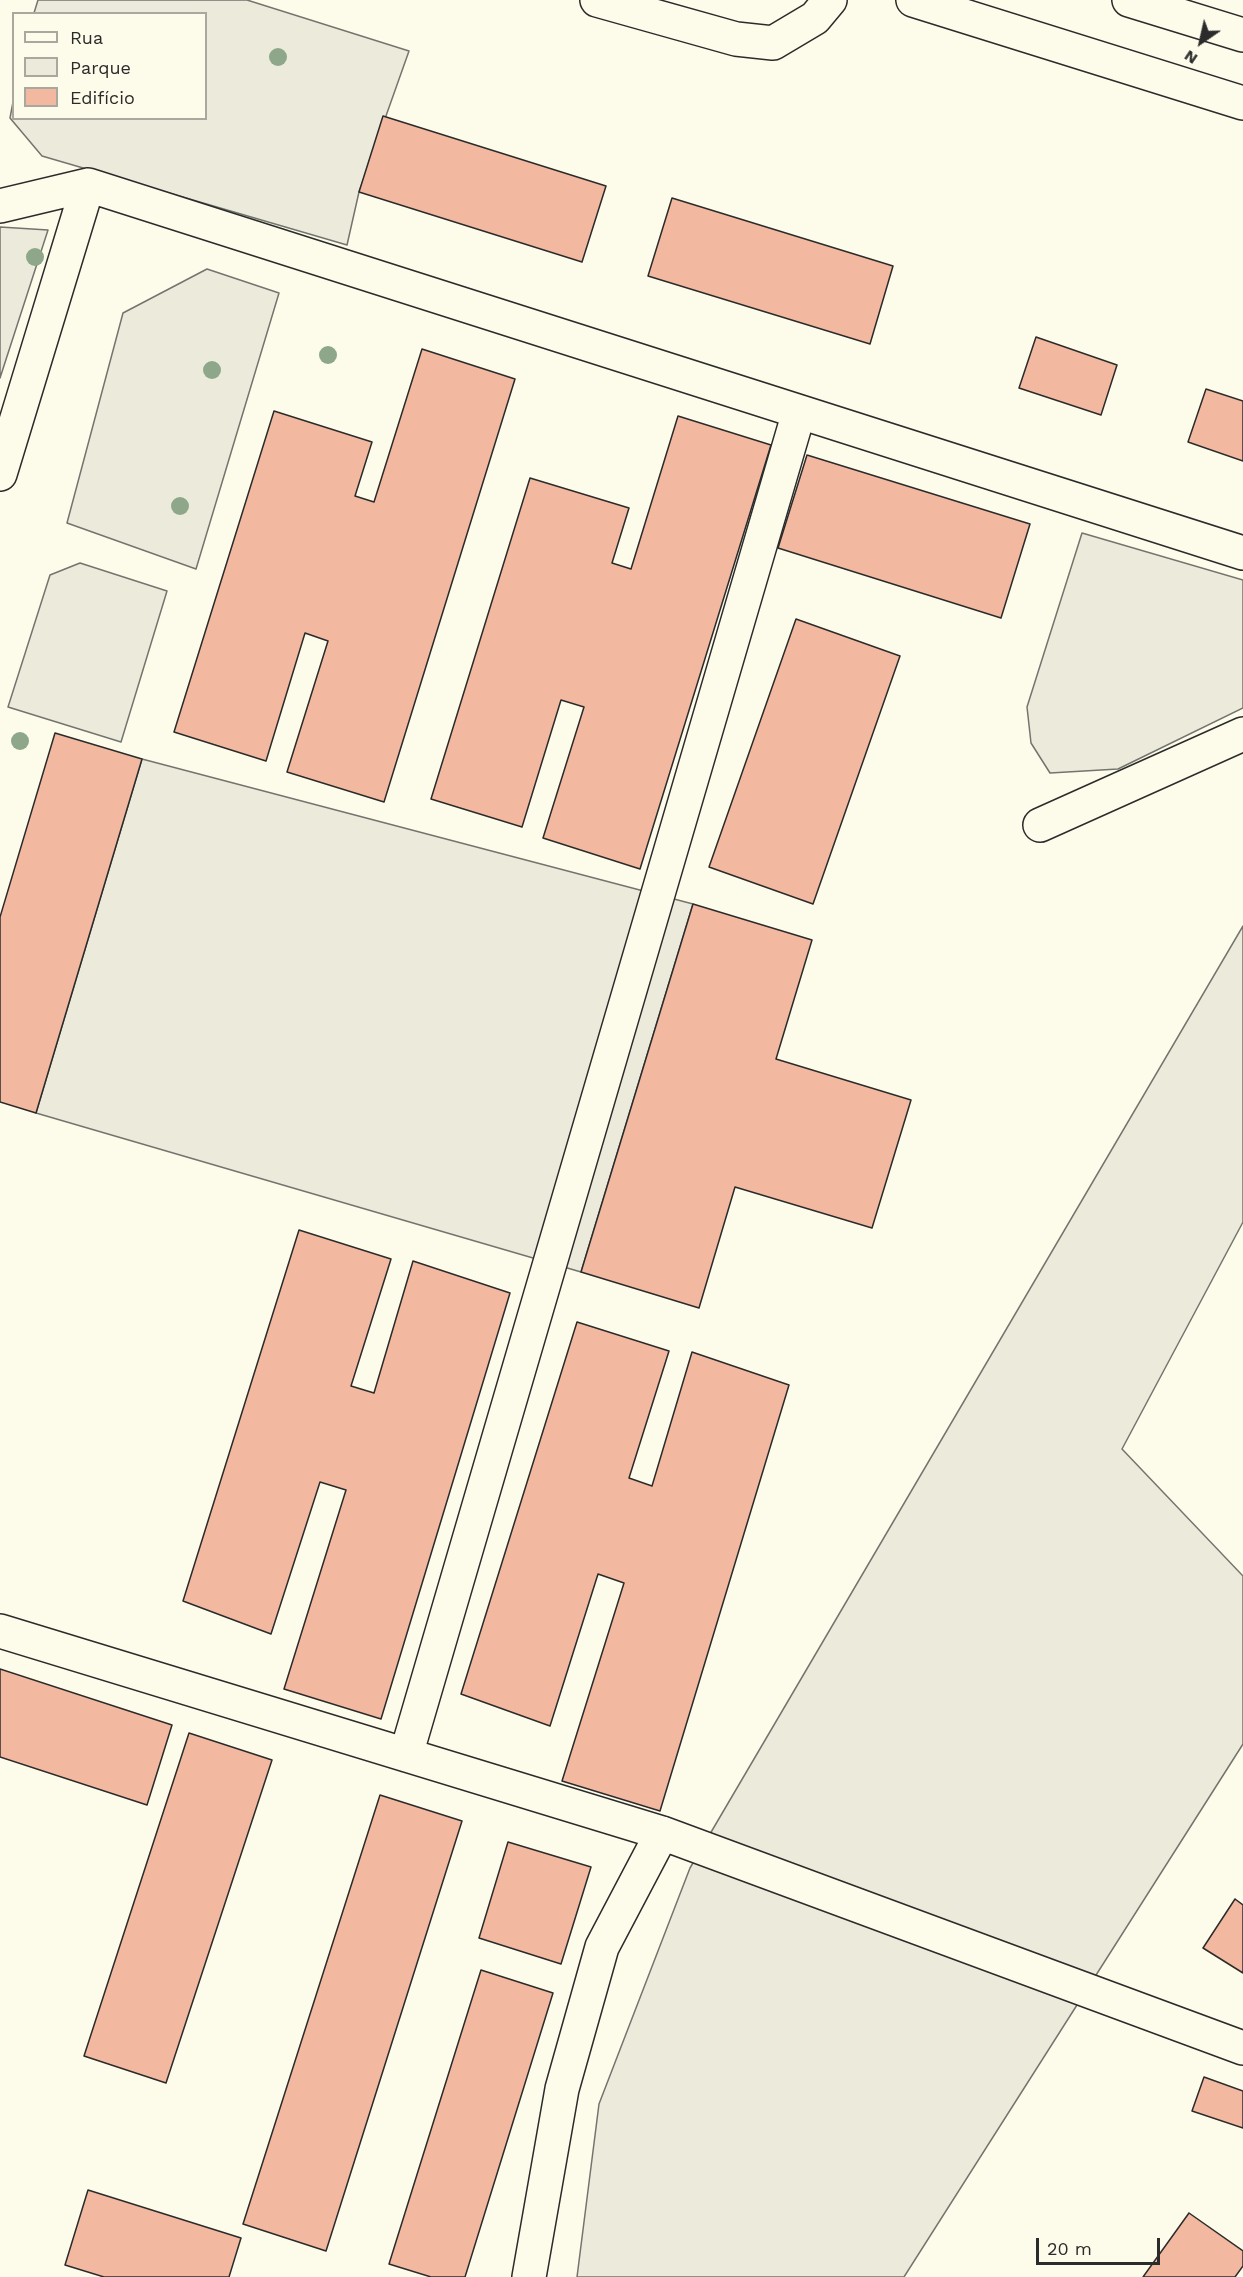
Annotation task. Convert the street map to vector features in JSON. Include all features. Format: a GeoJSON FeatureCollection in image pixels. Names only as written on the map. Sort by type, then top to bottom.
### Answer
{"type":"FeatureCollection","features":[{"type":"Feature","properties":{"kind":"main road"},"geometry":{"type":"LineString","coordinates":[[597,0],[736,39],[773,43],[815,18],[830,0]]}},
{"type":"Feature","properties":{"kind":"main road"},"geometry":{"type":"LineString","coordinates":[[914,0],[1243,104]]}},
{"type":"Feature","properties":{"kind":"main road"},"geometry":{"type":"LineString","coordinates":[[1129,0],[1243,35]]}},
{"type":"Feature","properties":{"kind":"main road"},"geometry":{"type":"LineString","coordinates":[[0,474],[88,185]]}},
{"type":"Feature","properties":{"kind":"main road"},"geometry":{"type":"LineString","coordinates":[[0,206],[88,185],[1243,553]]}},
{"type":"Feature","properties":{"kind":"main road"},"geometry":{"type":"LineString","coordinates":[[406,1755],[799,412]]}},
{"type":"Feature","properties":{"kind":"main road"},"geometry":{"type":"LineString","coordinates":[[1040,825],[1243,734]]}},
{"type":"Feature","properties":{"kind":"main road"},"geometry":{"type":"LineString","coordinates":[[0,1631],[662,1833],[1243,2048]]}},
{"type":"Feature","properties":{"kind":"main road"},"geometry":{"type":"LineString","coordinates":[[529,2277],[562,2090],[602,1947],[662,1833]]}},
{"type":"Feature","properties":{"kind":"green space"},"geometry":{"type":"Polygon","coordinates":[[[38,0],[247,0],[409,51],[359,192],[347,245],[42,156],[10,118],[12,107],[12,120],[207,120],[207,12],[34,12],[38,0]]]}},
{"type":"Feature","properties":{"kind":"green space"},"geometry":{"type":"Polygon","coordinates":[[[0,227],[48,230],[0,378],[0,227]]]}},
{"type":"Feature","properties":{"kind":"green space"},"geometry":{"type":"Polygon","coordinates":[[[207,269],[279,293],[196,569],[67,523],[123,313],[207,269]]]}},
{"type":"Feature","properties":{"kind":"green space"},"geometry":{"type":"Polygon","coordinates":[[[1082,533],[1243,580],[1243,708],[1118,769],[1050,773],[1031,743],[1027,707],[1082,533]]]}},
{"type":"Feature","properties":{"kind":"green space"},"geometry":{"type":"Polygon","coordinates":[[[80,563],[167,591],[121,742],[8,707],[50,575],[80,563]]]}},
{"type":"Feature","properties":{"kind":"green space"},"geometry":{"type":"Polygon","coordinates":[[[1243,926],[1243,1222],[1122,1449],[1243,1576],[1243,1744],[904,2277],[577,2277],[599,2104],[690,1868],[1243,926]]]}},
{"type":"Feature","properties":{"kind":"shaded area"},"geometry":{"type":"Polygon","coordinates":[[[142,759],[693,904],[581,1272],[36,1113],[142,759]]]}},
{"type":"Feature","properties":{"kind":"building"},"geometry":{"type":"Polygon","coordinates":[[[383,116],[606,186],[582,262],[359,192],[383,116]]]}},
{"type":"Feature","properties":{"kind":"building"},"geometry":{"type":"Polygon","coordinates":[[[672,198],[893,266],[870,344],[648,276],[672,198]]]}},
{"type":"Feature","properties":{"kind":"building"},"geometry":{"type":"Polygon","coordinates":[[[1036,337],[1117,365],[1101,415],[1019,388],[1036,337]]]}},
{"type":"Feature","properties":{"kind":"building"},"geometry":{"type":"Polygon","coordinates":[[[422,349],[515,379],[384,802],[287,772],[328,641],[305,633],[266,761],[174,732],[274,411],[372,442],[355,496],[374,502],[422,349]]]}},
{"type":"Feature","properties":{"kind":"building"},"geometry":{"type":"Polygon","coordinates":[[[1206,389],[1243,401],[1243,461],[1188,442],[1206,389]]]}},
{"type":"Feature","properties":{"kind":"building"},"geometry":{"type":"Polygon","coordinates":[[[678,416],[771,445],[640,869],[543,838],[584,707],[561,700],[522,827],[431,799],[530,478],[629,508],[612,563],[631,569],[678,416]]]}},
{"type":"Feature","properties":{"kind":"building"},"geometry":{"type":"Polygon","coordinates":[[[807,455],[1030,524],[1001,618],[778,548],[807,455]]]}},
{"type":"Feature","properties":{"kind":"building"},"geometry":{"type":"Polygon","coordinates":[[[796,619],[900,656],[813,904],[709,867],[796,619]]]}},
{"type":"Feature","properties":{"kind":"building"},"geometry":{"type":"Polygon","coordinates":[[[55,733],[142,759],[36,1113],[0,1102],[0,917],[55,733]]]}},
{"type":"Feature","properties":{"kind":"building"},"geometry":{"type":"Polygon","coordinates":[[[693,904],[812,940],[776,1059],[911,1100],[872,1228],[735,1187],[699,1308],[581,1272],[693,904]]]}},
{"type":"Feature","properties":{"kind":"building"},"geometry":{"type":"Polygon","coordinates":[[[299,1230],[391,1259],[351,1386],[374,1393],[413,1261],[510,1293],[381,1719],[284,1689],[346,1490],[320,1482],[271,1634],[183,1601],[299,1230]]]}},
{"type":"Feature","properties":{"kind":"building"},"geometry":{"type":"Polygon","coordinates":[[[577,1322],[669,1351],[629,1478],[652,1486],[692,1352],[789,1385],[660,1811],[562,1781],[624,1583],[598,1574],[550,1726],[461,1694],[577,1322]]]}},
{"type":"Feature","properties":{"kind":"building"},"geometry":{"type":"Polygon","coordinates":[[[0,1669],[172,1725],[147,1805],[0,1757],[0,1669]]]}},
{"type":"Feature","properties":{"kind":"building"},"geometry":{"type":"Polygon","coordinates":[[[189,1733],[272,1760],[166,2083],[84,2056],[189,1733]]]}},
{"type":"Feature","properties":{"kind":"building"},"geometry":{"type":"Polygon","coordinates":[[[380,1795],[462,1821],[326,2251],[243,2224],[380,1795]]]}},
{"type":"Feature","properties":{"kind":"building"},"geometry":{"type":"Polygon","coordinates":[[[508,1842],[591,1867],[561,1964],[479,1938],[508,1842]]]}},
{"type":"Feature","properties":{"kind":"building"},"geometry":{"type":"Polygon","coordinates":[[[1235,1899],[1243,1905],[1243,1973],[1203,1948],[1235,1899]]]}},
{"type":"Feature","properties":{"kind":"building"},"geometry":{"type":"Polygon","coordinates":[[[481,1970],[553,1993],[465,2277],[431,2277],[389,2264],[481,1970]]]}},
{"type":"Feature","properties":{"kind":"building"},"geometry":{"type":"Polygon","coordinates":[[[1204,2077],[1243,2091],[1243,2128],[1192,2111],[1204,2077]]]}},
{"type":"Feature","properties":{"kind":"building"},"geometry":{"type":"Polygon","coordinates":[[[88,2190],[241,2238],[229,2277],[104,2277],[65,2265],[88,2190]]]}},
{"type":"Feature","properties":{"kind":"building"},"geometry":{"type":"Polygon","coordinates":[[[1189,2213],[1243,2251],[1243,2266],[1235,2277],[1143,2277],[1189,2213]]]}}]}
